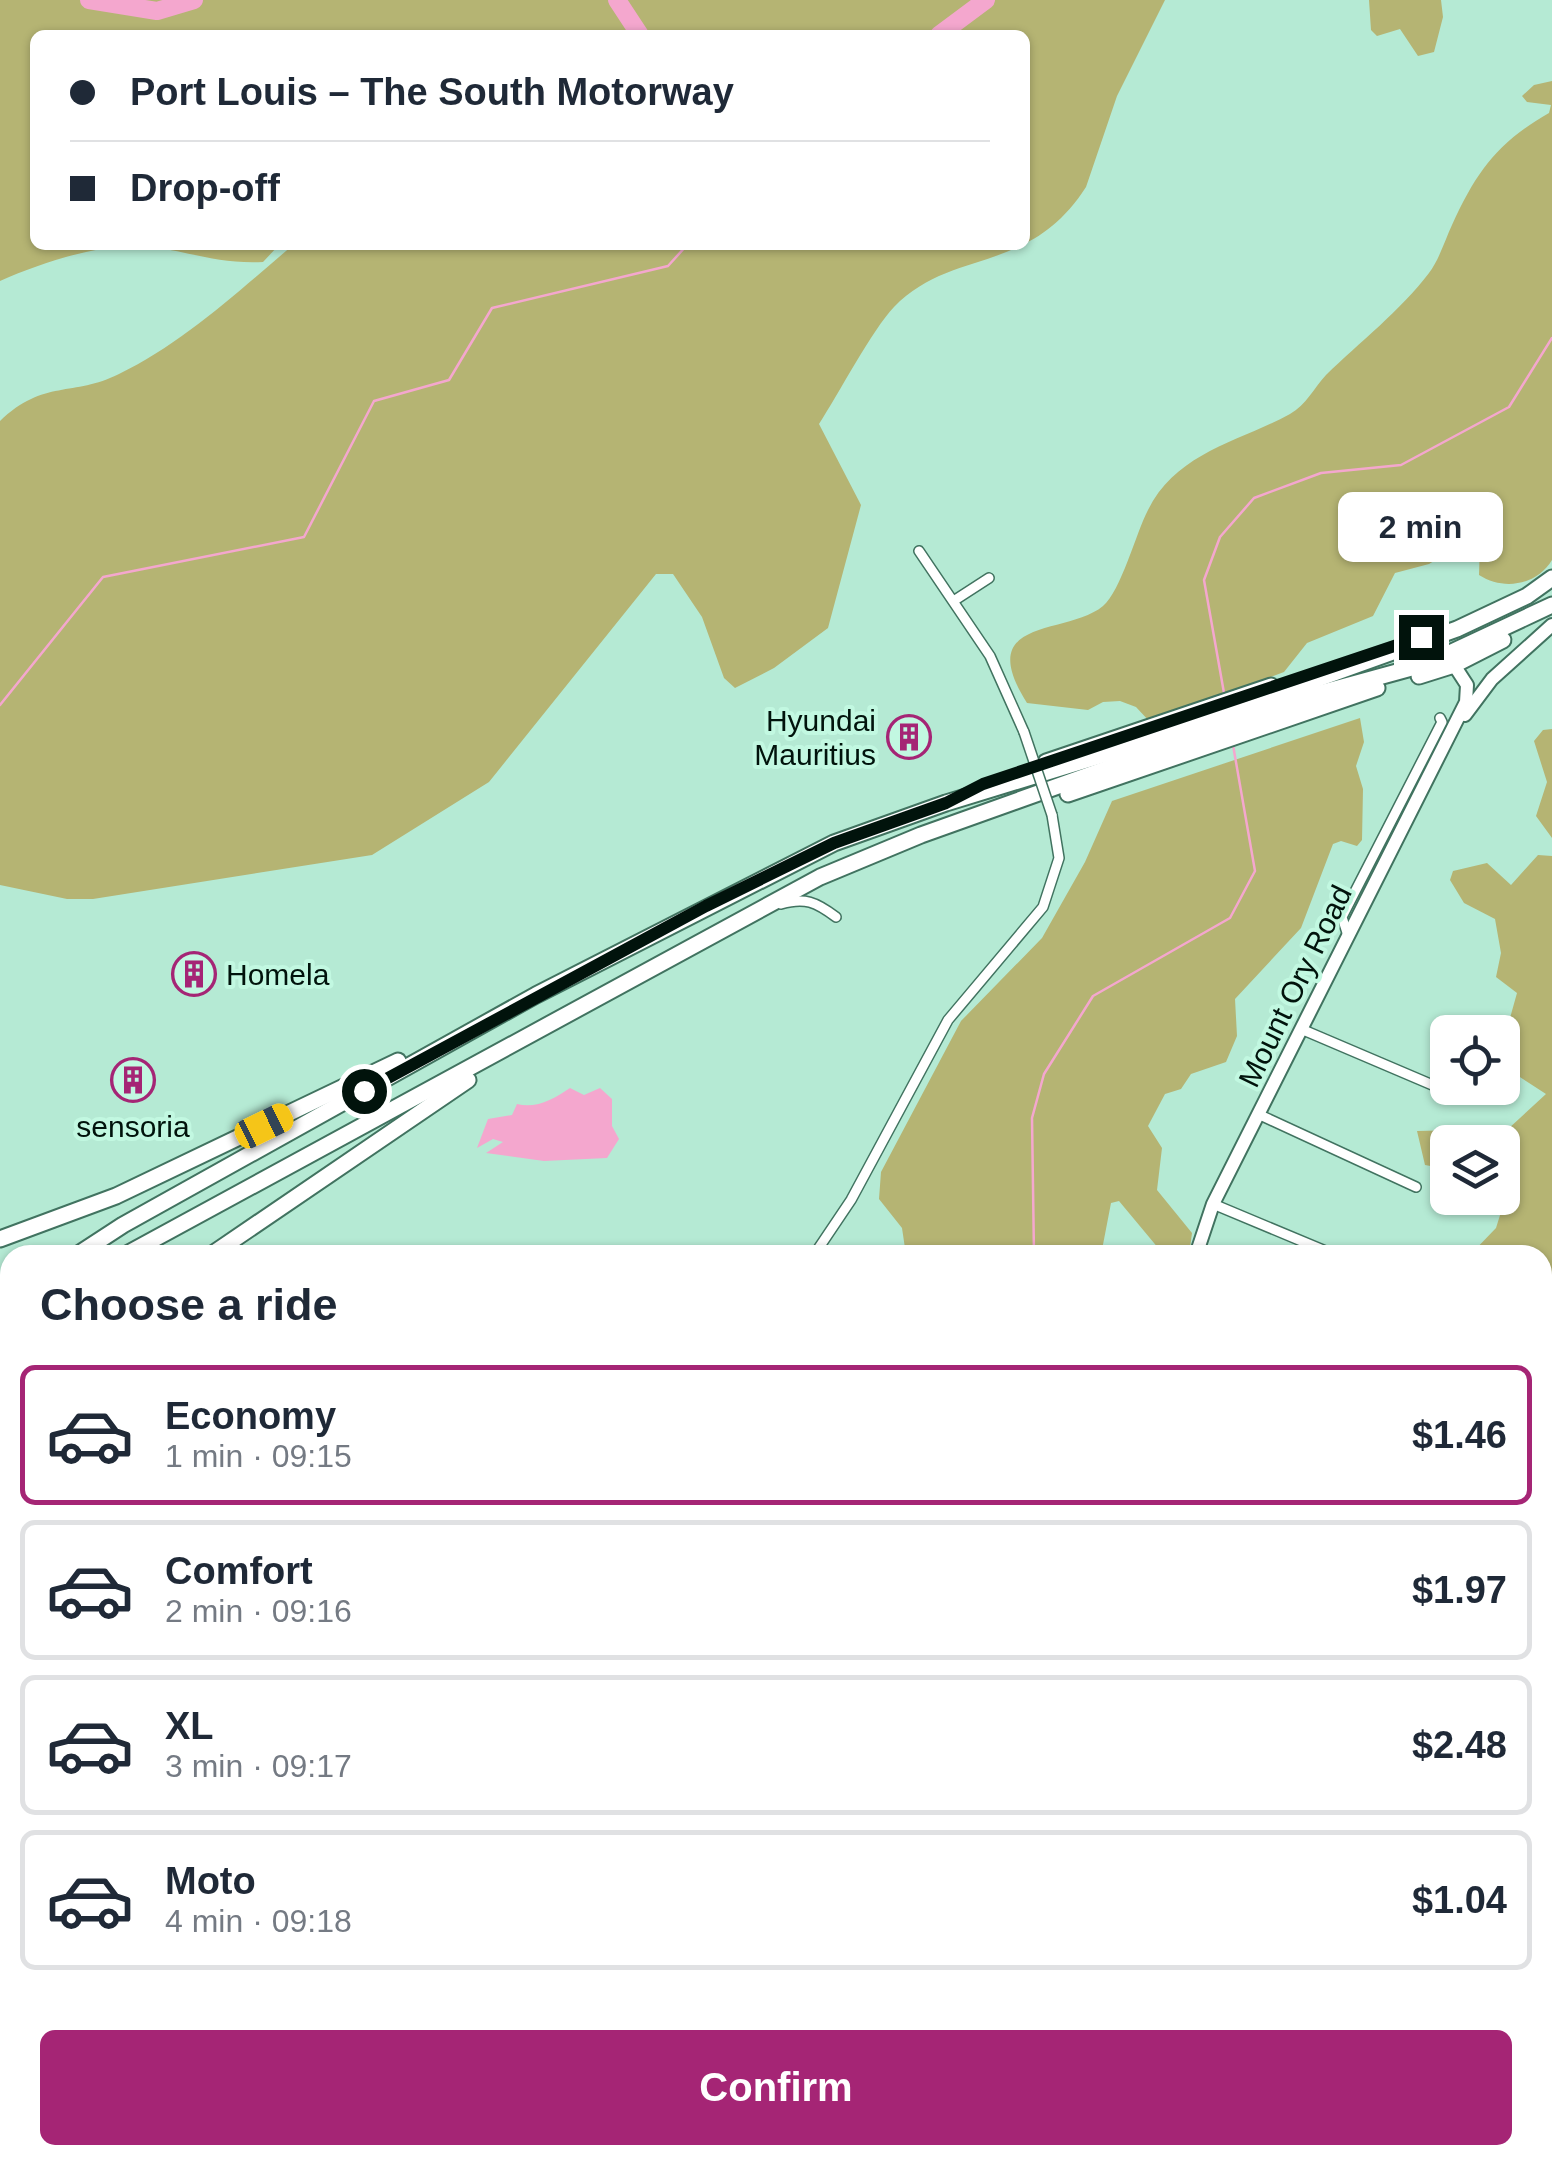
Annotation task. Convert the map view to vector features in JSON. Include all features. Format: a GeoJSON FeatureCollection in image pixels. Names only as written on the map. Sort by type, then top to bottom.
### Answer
{"type":"FeatureCollection","features":[{"type":"Feature","properties":{"kind":"highway"},"geometry":{"type":"LineString","coordinates":[[0,1240],[116,1196],[536,995],[834,843],[946,803],[1120,758],[1312,690],[1456,630],[1527,596],[1552,578]]}},
{"type":"Feature","properties":{"kind":"highway"},"geometry":{"type":"LineString","coordinates":[[144,1245],[820,877],[1120,758],[1312,690],[1426,664],[1552,606]]}},
{"type":"Feature","properties":{"kind":"highway"},"geometry":{"type":"LineString","coordinates":[[1312,690],[1454,666],[1552,613]]}},
{"type":"Feature","properties":{"kind":"highway"},"geometry":{"type":"LineString","coordinates":[[93,1245],[536,995]]}},
{"type":"Feature","properties":{"kind":"highway"},"geometry":{"type":"LineString","coordinates":[[226,1245],[511,1048]]}},
{"type":"Feature","properties":{"kind":"main road","name":"Mount Ory Road"},"geometry":{"type":"LineString","coordinates":[[1446,742],[1492,679],[1552,625]]}},
{"type":"Feature","properties":{"kind":"main road","name":"Mount Ory Road"},"geometry":{"type":"LineString","coordinates":[[1199,1245],[1213,1204],[1466,702],[1467,686],[1454,666]]}},
{"type":"Feature","properties":{"kind":"street"},"geometry":{"type":"LineString","coordinates":[[821,1245],[851,1200],[948,1020],[1043,908],[1058,858],[1052,814],[1024,732],[990,656],[956,600],[919,551]]}},
{"type":"Feature","properties":{"kind":"street"},"geometry":{"type":"LineString","coordinates":[[956,600],[990,578]]}},
{"type":"Feature","properties":{"kind":"street"},"geometry":{"type":"LineString","coordinates":[[1348,936],[1342,916],[1442,722],[1440,718]]}},
{"type":"Feature","properties":{"kind":"street"},"geometry":{"type":"LineString","coordinates":[[712,933],[800,898],[817,902],[836,917]]}},
{"type":"Feature","properties":{"kind":"street"},"geometry":{"type":"LineString","coordinates":[[1301,1029],[1430,1084]]}},
{"type":"Feature","properties":{"kind":"street"},"geometry":{"type":"LineString","coordinates":[[1260,1115],[1416,1188]]}},
{"type":"Feature","properties":{"kind":"street"},"geometry":{"type":"LineString","coordinates":[[1213,1204],[1311,1245]]}},
{"type":"Feature","properties":{"kind":"shaded area"},"geometry":{"type":"Polygon","coordinates":[[[0,0],[1165,0],[1117,96],[1086,187],[1064,215],[1030,240],[1030,30],[30,30],[30,250],[95,250],[0,281],[0,0]]]}},
{"type":"Feature","properties":{"kind":"shaded area"},"geometry":{"type":"Polygon","coordinates":[[[1369,0],[1441,0],[1443,17],[1434,52],[1418,56],[1400,29],[1377,36],[1371,30],[1369,0]]]}},
{"type":"Feature","properties":{"kind":"shaded area"},"geometry":{"type":"Polygon","coordinates":[[[1552,81],[1552,560],[1546,568],[1519,583],[1489,580],[1479,575],[1480,541],[1472,538],[1429,564],[1395,573],[1373,616],[1307,643],[1284,672],[1150,722],[1136,707],[1120,701],[1103,702],[1088,710],[1027,703],[1013,675],[1011,655],[1017,642],[1103,606],[1122,575],[1148,510],[1175,474],[1211,451],[1296,410],[1326,375],[1418,287],[1433,268],[1461,206],[1490,160],[1515,136],[1549,113],[1551,105],[1527,102],[1522,96],[1534,85],[1552,81]]]}},
{"type":"Feature","properties":{"kind":"shaded area"},"geometry":{"type":"Polygon","coordinates":[[[168,250],[274,250],[263,262],[220,260],[168,250]]]}},
{"type":"Feature","properties":{"kind":"shaded area"},"geometry":{"type":"Polygon","coordinates":[[[287,250],[1009,250],[940,275],[894,307],[819,424],[861,505],[828,628],[774,668],[735,688],[724,678],[702,617],[673,574],[656,574],[489,782],[372,855],[93,899],[67,899],[0,885],[0,421],[31,399],[119,374],[210,315],[287,250]]]}},
{"type":"Feature","properties":{"kind":"shaded area"},"geometry":{"type":"Polygon","coordinates":[[[1360,718],[1364,742],[1356,766],[1363,789],[1362,840],[1357,846],[1341,841],[1333,844],[1301,928],[1235,999],[1237,1036],[1226,1062],[1191,1074],[1181,1089],[1165,1094],[1148,1126],[1162,1148],[1157,1190],[1192,1233],[1190,1245],[1156,1245],[1119,1201],[1111,1203],[1103,1245],[905,1245],[902,1228],[879,1199],[881,1172],[961,1021],[1042,938],[1085,862],[1112,801],[1360,718]]]}},
{"type":"Feature","properties":{"kind":"shaded area"},"geometry":{"type":"Polygon","coordinates":[[[1552,729],[1552,838],[1536,816],[1547,782],[1534,741],[1543,730],[1552,729]]]}},
{"type":"Feature","properties":{"kind":"shaded area"},"geometry":{"type":"Polygon","coordinates":[[[1538,855],[1552,856],[1552,1245],[1480,1245],[1496,1228],[1500,1215],[1520,1215],[1520,1125],[1512,1125],[1546,1094],[1520,1077],[1520,1015],[1511,1015],[1517,993],[1496,977],[1501,953],[1495,919],[1464,903],[1450,880],[1453,871],[1487,863],[1511,885],[1538,855]]]}},
{"type":"Feature","properties":{"kind":"shaded area"},"geometry":{"type":"Polygon","coordinates":[[[570,1088],[584,1095],[600,1088],[612,1099],[612,1126],[619,1139],[607,1158],[544,1161],[486,1153],[503,1142],[493,1139],[477,1148],[488,1119],[512,1115],[517,1104],[538,1104],[570,1088]]]}},
{"type":"Feature","properties":{"kind":"shaded area"},"geometry":{"type":"Polygon","coordinates":[[[1417,1131],[1430,1131],[1430,1166],[1425,1165],[1417,1131]]]}},
{"type":"Feature","properties":{"kind":"waterway"},"geometry":{"type":"LineString","coordinates":[[89,0],[157,11],[194,0]]}},
{"type":"Feature","properties":{"kind":"waterway"},"geometry":{"type":"LineString","coordinates":[[617,0],[637,30]]}},
{"type":"Feature","properties":{"kind":"waterway"},"geometry":{"type":"LineString","coordinates":[[946,30],[986,0]]}},
{"type":"Feature","properties":{"kind":"waterway"},"geometry":{"type":"LineString","coordinates":[[0,705],[103,577],[304,537],[374,401],[449,380],[492,308],[668,266],[682,250]]}},
{"type":"Feature","properties":{"kind":"waterway"},"geometry":{"type":"LineString","coordinates":[[1224,693],[1204,580],[1220,537],[1254,498],[1321,473],[1401,465],[1509,407],[1552,338]]}},
{"type":"Feature","properties":{"kind":"waterway"},"geometry":{"type":"LineString","coordinates":[[1034,1245],[1032,1118],[1044,1074],[1093,996],[1230,918],[1255,871],[1233,745]]}},
{"type":"Feature","properties":{"kind":"place","name":"Hyundai Mauritius"},"geometry":{"type":"Point","coordinates":[909,737]}},
{"type":"Feature","properties":{"kind":"place","name":"Homela"},"geometry":{"type":"Point","coordinates":[194,974]}},
{"type":"Feature","properties":{"kind":"place","name":"sensoria"},"geometry":{"type":"Point","coordinates":[133,1080]}},
{"type":"Feature","properties":{"kind":"route"},"geometry":{"type":"LineString","coordinates":[[364,1091],[536,995],[834,843],[946,803],[983,784],[1421,637]]}}]}
